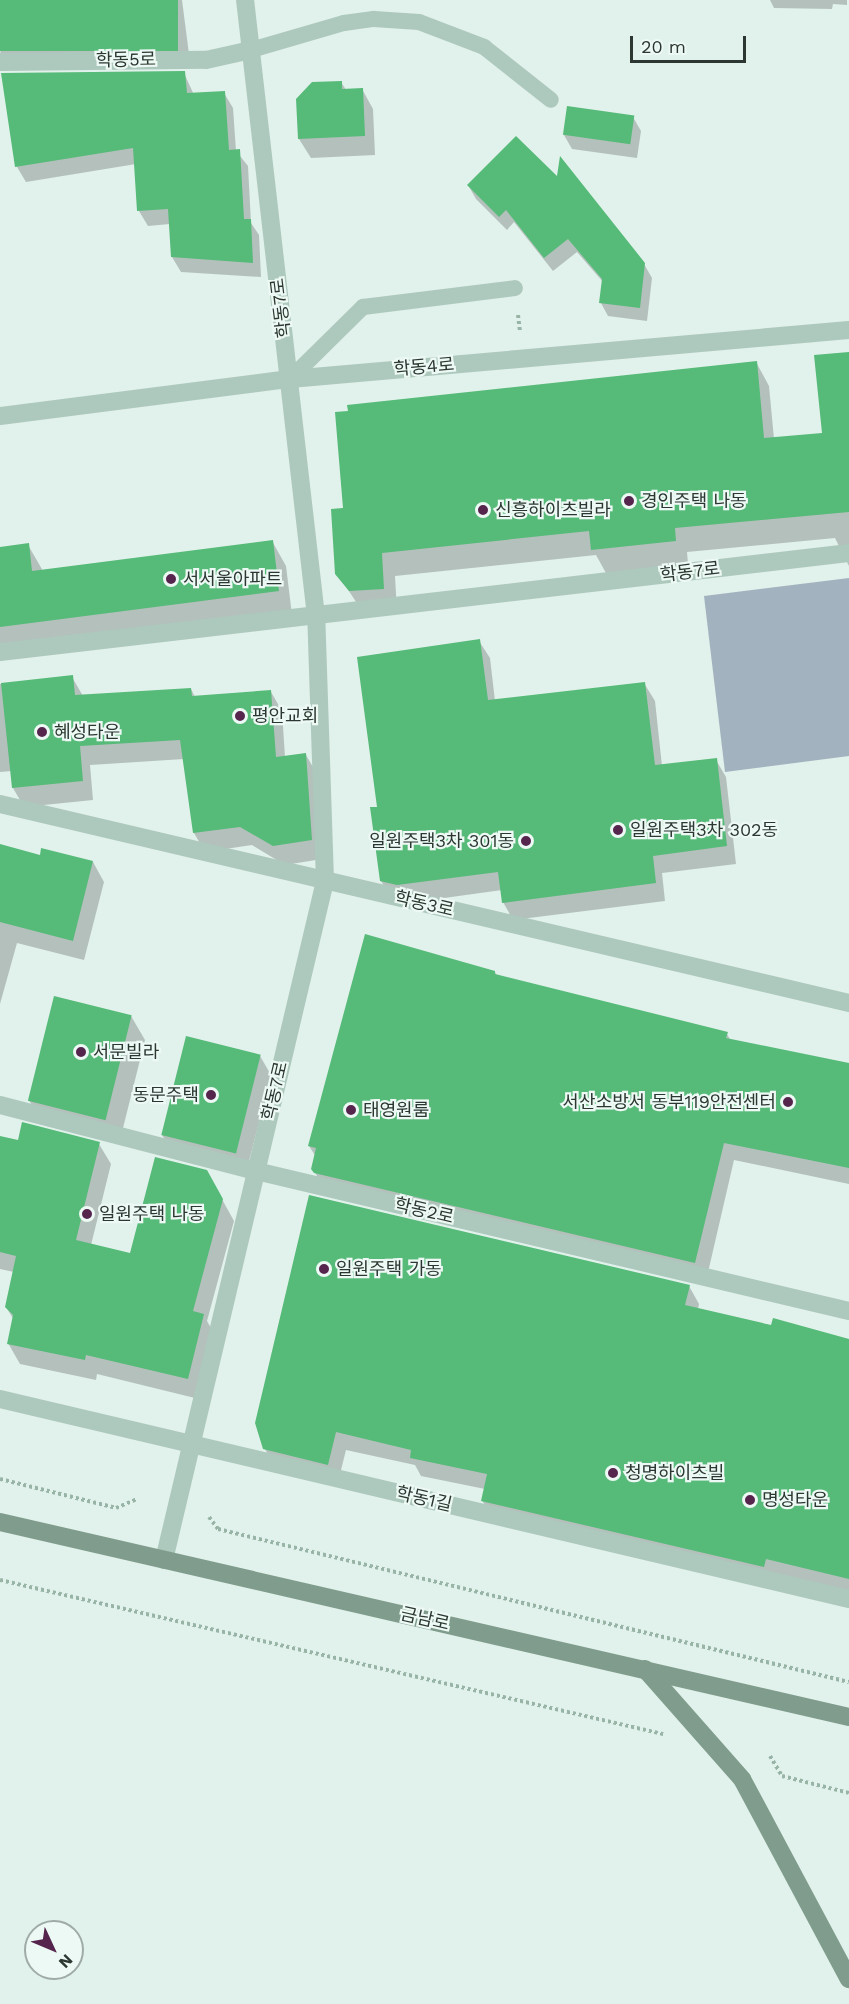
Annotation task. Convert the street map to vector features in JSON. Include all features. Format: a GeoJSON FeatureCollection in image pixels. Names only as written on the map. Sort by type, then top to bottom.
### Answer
{"type":"FeatureCollection","features":[{"type":"Feature","properties":{"kind":"street","name":"학동7로"},"geometry":{"type":"LineString","coordinates":[[164,1560],[325,881],[316,616],[245,0]]}},
{"type":"Feature","properties":{"kind":"street","name":"학동5로"},"geometry":{"type":"LineString","coordinates":[[0,62],[206,60],[251,50]]}},
{"type":"Feature","properties":{"kind":"street","name":"학동4로"},"geometry":{"type":"LineString","coordinates":[[0,416],[290,379],[849,330]]}},
{"type":"Feature","properties":{"kind":"street","name":"학동7로"},"geometry":{"type":"LineString","coordinates":[[0,652],[849,553]]}},
{"type":"Feature","properties":{"kind":"street","name":"학동3로"},"geometry":{"type":"LineString","coordinates":[[0,804],[849,1003]]}},
{"type":"Feature","properties":{"kind":"street","name":"학동2로"},"geometry":{"type":"LineString","coordinates":[[0,1105],[256,1171],[849,1311]]}},
{"type":"Feature","properties":{"kind":"street","name":"학동1길"},"geometry":{"type":"LineString","coordinates":[[0,1399],[849,1599]]}},
{"type":"Feature","properties":{"kind":"street","name":"금남로"},"geometry":{"type":"LineString","coordinates":[[0,1522],[849,1717]]}},
{"type":"Feature","properties":{"kind":"street"},"geometry":{"type":"LineString","coordinates":[[645,1669],[742,1779],[849,1979]]}},
{"type":"Feature","properties":{"kind":"lane"},"geometry":{"type":"LineString","coordinates":[[251,50],[360,20],[419,22],[484,47],[551,100]]}},
{"type":"Feature","properties":{"kind":"lane"},"geometry":{"type":"LineString","coordinates":[[290,379],[363,308],[515,288]]}},
{"type":"Feature","properties":{"kind":"path"},"geometry":{"type":"LineString","coordinates":[[515,288],[524,359]]}},
{"type":"Feature","properties":{"kind":"path"},"geometry":{"type":"LineString","coordinates":[[0,1479],[116,1508],[137,1499]]}},
{"type":"Feature","properties":{"kind":"path"},"geometry":{"type":"LineString","coordinates":[[209,1516],[218,1529],[849,1682]]}},
{"type":"Feature","properties":{"kind":"path"},"geometry":{"type":"LineString","coordinates":[[0,1581],[623,1723],[674,1738]]}},
{"type":"Feature","properties":{"kind":"path"},"geometry":{"type":"LineString","coordinates":[[770,1756],[782,1776],[849,1793]]}},
{"type":"Feature","properties":{"kind":"shaded area"},"geometry":{"type":"Polygon","coordinates":[[[849,578],[849,756],[725,772],[704,596],[849,578]]]}},
{"type":"Feature","properties":{"kind":"building"},"geometry":{"type":"Polygon","coordinates":[[[0,0],[178,0],[178,51],[0,51],[0,0]]]}},
{"type":"Feature","properties":{"kind":"building"},"geometry":{"type":"Polygon","coordinates":[[[185,71],[187,93],[225,91],[229,150],[240,149],[244,219],[251,219],[253,263],[171,257],[168,209],[137,211],[133,148],[15,167],[1,73],[185,71]]]}},
{"type":"Feature","properties":{"kind":"building"},"geometry":{"type":"Polygon","coordinates":[[[342,81],[342,89],[363,88],[365,136],[298,139],[296,99],[312,82],[342,81]]]}},
{"type":"Feature","properties":{"kind":"building"},"geometry":{"type":"Polygon","coordinates":[[[567,106],[634,115],[630,144],[563,135],[567,106]]]}},
{"type":"Feature","properties":{"kind":"building"},"geometry":{"type":"Polygon","coordinates":[[[516,136],[557,176],[560,156],[645,263],[640,308],[599,303],[602,279],[568,239],[544,258],[506,210],[499,217],[467,185],[516,136]]]}},
{"type":"Feature","properties":{"kind":"building"},"geometry":{"type":"Polygon","coordinates":[[[849,352],[849,512],[675,528],[676,541],[591,550],[589,531],[382,553],[384,589],[349,591],[335,574],[331,509],[343,508],[335,412],[348,411],[347,405],[757,361],[764,438],[822,433],[814,355],[849,352]]]}},
{"type":"Feature","properties":{"kind":"building","name":"서서울아파트"},"geometry":{"type":"Polygon","coordinates":[[[273,540],[279,591],[0,627],[0,547],[29,543],[32,571],[273,540]]]}},
{"type":"Feature","properties":{"kind":"building"},"geometry":{"type":"Polygon","coordinates":[[[480,639],[488,700],[645,682],[655,765],[717,758],[727,846],[653,856],[656,883],[502,903],[498,872],[397,885],[380,881],[370,807],[377,807],[357,657],[480,639]]]}},
{"type":"Feature","properties":{"kind":"building"},"geometry":{"type":"Polygon","coordinates":[[[73,675],[75,695],[191,688],[192,696],[271,690],[276,757],[306,753],[312,840],[273,846],[240,827],[193,833],[180,740],[80,746],[83,781],[12,788],[1,683],[73,675]]]}},
{"type":"Feature","properties":{"kind":"building"},"geometry":{"type":"Polygon","coordinates":[[[0,844],[40,855],[41,848],[93,861],[73,941],[0,922],[0,844]]]}},
{"type":"Feature","properties":{"kind":"building"},"geometry":{"type":"Polygon","coordinates":[[[365,934],[495,971],[495,974],[728,1032],[726,1038],[849,1063],[849,1168],[724,1143],[695,1263],[314,1173],[311,1169],[316,1148],[308,1146],[365,934]]]}},
{"type":"Feature","properties":{"kind":"building","name":"서문빌라"},"geometry":{"type":"Polygon","coordinates":[[[54,996],[132,1015],[105,1120],[28,1101],[54,996]]]}},
{"type":"Feature","properties":{"kind":"building","name":"동문주택"},"geometry":{"type":"Polygon","coordinates":[[[186,1036],[261,1055],[236,1154],[161,1135],[186,1036]]]}},
{"type":"Feature","properties":{"kind":"building"},"geometry":{"type":"Polygon","coordinates":[[[22,1122],[100,1142],[76,1240],[130,1253],[155,1157],[207,1170],[223,1199],[193,1311],[204,1314],[188,1379],[86,1355],[85,1360],[7,1344],[13,1315],[5,1307],[16,1256],[0,1252],[0,1136],[18,1140],[22,1122]]]}},
{"type":"Feature","properties":{"kind":"building"},"geometry":{"type":"Polygon","coordinates":[[[309,1195],[690,1285],[685,1305],[771,1325],[773,1318],[849,1339],[849,1579],[766,1559],[764,1567],[481,1501],[487,1474],[410,1458],[411,1450],[336,1432],[328,1465],[263,1449],[255,1423],[309,1195]]]}},
{"type":"Feature","properties":{"kind":"place","name":"경인주택 나동"},"geometry":{"type":"Point","coordinates":[629,501]}},
{"type":"Feature","properties":{"kind":"place","name":"신흥하이츠빌라"},"geometry":{"type":"Point","coordinates":[483,510]}},
{"type":"Feature","properties":{"kind":"place","name":"서서울아파트"},"geometry":{"type":"Point","coordinates":[171,579]}},
{"type":"Feature","properties":{"kind":"place","name":"평안교회"},"geometry":{"type":"Point","coordinates":[240,716]}},
{"type":"Feature","properties":{"kind":"place","name":"혜성타운"},"geometry":{"type":"Point","coordinates":[42,732]}},
{"type":"Feature","properties":{"kind":"place","name":"일원주택3차 302동"},"geometry":{"type":"Point","coordinates":[618,830]}},
{"type":"Feature","properties":{"kind":"place","name":"일원주택3차 301동"},"geometry":{"type":"Point","coordinates":[526,841]}},
{"type":"Feature","properties":{"kind":"place","name":"서문빌라"},"geometry":{"type":"Point","coordinates":[81,1052]}},
{"type":"Feature","properties":{"kind":"place","name":"동문주택"},"geometry":{"type":"Point","coordinates":[211,1095]}},
{"type":"Feature","properties":{"kind":"place","name":"서산소방서 동부119안전센터"},"geometry":{"type":"Point","coordinates":[788,1102]}},
{"type":"Feature","properties":{"kind":"place","name":"태영원룸"},"geometry":{"type":"Point","coordinates":[351,1110]}},
{"type":"Feature","properties":{"kind":"place","name":"일원주택 나동"},"geometry":{"type":"Point","coordinates":[87,1214]}},
{"type":"Feature","properties":{"kind":"place","name":"일원주택 가동"},"geometry":{"type":"Point","coordinates":[324,1269]}},
{"type":"Feature","properties":{"kind":"place","name":"청명하이츠빌"},"geometry":{"type":"Point","coordinates":[613,1473]}},
{"type":"Feature","properties":{"kind":"place","name":"명성타운"},"geometry":{"type":"Point","coordinates":[750,1500]}}]}
